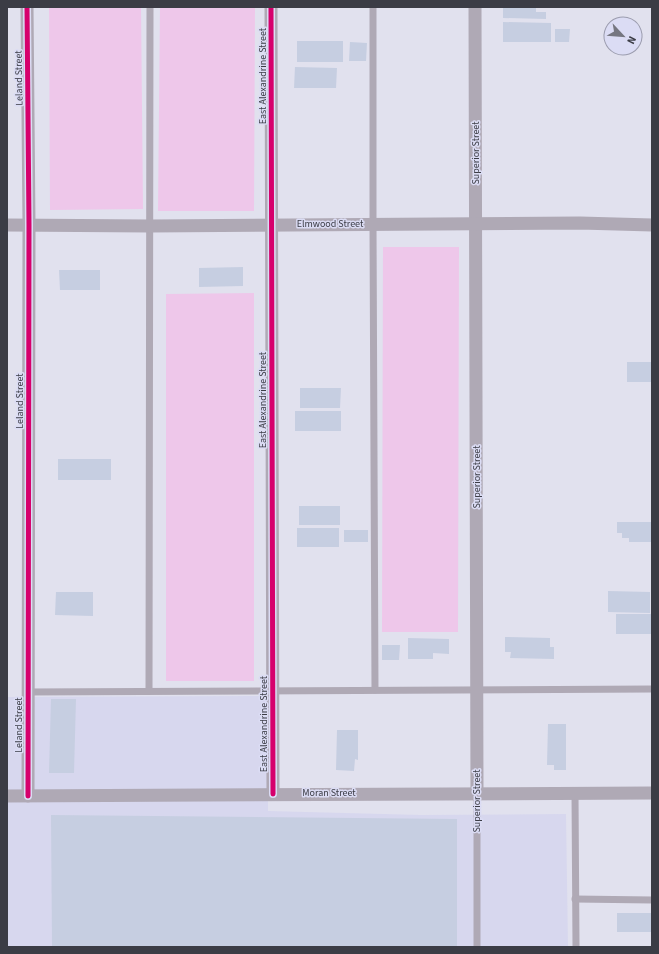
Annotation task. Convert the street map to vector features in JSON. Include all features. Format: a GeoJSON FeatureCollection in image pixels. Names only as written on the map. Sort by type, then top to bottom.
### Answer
{"type":"FeatureCollection","features":[{"type":"Feature","properties":{"kind":"street","name":"Leland Street"},"geometry":{"type":"LineString","coordinates":[[27,7],[29,225],[28,796]]}},
{"type":"Feature","properties":{"kind":"street","name":"East Alexandrine Street"},"geometry":{"type":"LineString","coordinates":[[271,7],[273,794]]}},
{"type":"Feature","properties":{"kind":"street","name":"Superior Street"},"geometry":{"type":"LineString","coordinates":[[475,7],[477,793]]}},
{"type":"Feature","properties":{"kind":"street","name":"Elmwood Street"},"geometry":{"type":"LineString","coordinates":[[7,225],[150,226],[476,223],[652,225]]}},
{"type":"Feature","properties":{"kind":"street","name":"Moran Street"},"geometry":{"type":"LineString","coordinates":[[7,796],[652,793]]}},
{"type":"Feature","properties":{"kind":"lane"},"geometry":{"type":"LineString","coordinates":[[149,691],[150,7]]}},
{"type":"Feature","properties":{"kind":"lane"},"geometry":{"type":"LineString","coordinates":[[373,7],[375,690]]}},
{"type":"Feature","properties":{"kind":"lane"},"geometry":{"type":"LineString","coordinates":[[28,692],[652,689]]}},
{"type":"Feature","properties":{"kind":"lane","name":"Superior Street"},"geometry":{"type":"LineString","coordinates":[[477,793],[477,947]]}},
{"type":"Feature","properties":{"kind":"lane"},"geometry":{"type":"LineString","coordinates":[[575,793],[576,947]]}},
{"type":"Feature","properties":{"kind":"lane"},"geometry":{"type":"LineString","coordinates":[[576,899],[652,900]]}},
{"type":"Feature","properties":{"kind":"shaded area"},"geometry":{"type":"Polygon","coordinates":[[[49,7],[141,7],[143,209],[50,210],[49,7]]]}},
{"type":"Feature","properties":{"kind":"shaded area"},"geometry":{"type":"Polygon","coordinates":[[[160,7],[255,7],[254,211],[158,211],[160,7]]]}},
{"type":"Feature","properties":{"kind":"shaded area"},"geometry":{"type":"Polygon","coordinates":[[[383,247],[459,247],[458,632],[382,632],[383,247]]]}},
{"type":"Feature","properties":{"kind":"shaded area"},"geometry":{"type":"Polygon","coordinates":[[[254,293],[254,681],[166,681],[166,294],[254,293]]]}},
{"type":"Feature","properties":{"kind":"shaded area"},"geometry":{"type":"Polygon","coordinates":[[[268,696],[268,811],[421,815],[566,814],[568,947],[7,947],[7,697],[268,696]]]}},
{"type":"Feature","properties":{"kind":"building"},"geometry":{"type":"Polygon","coordinates":[[[503,7],[536,7],[536,12],[546,12],[546,19],[503,18],[503,7]]]}},
{"type":"Feature","properties":{"kind":"building"},"geometry":{"type":"Polygon","coordinates":[[[503,22],[551,23],[551,42],[503,42],[503,22]]]}},
{"type":"Feature","properties":{"kind":"building"},"geometry":{"type":"Polygon","coordinates":[[[555,29],[570,29],[569,42],[555,42],[555,29]]]}},
{"type":"Feature","properties":{"kind":"building"},"geometry":{"type":"Polygon","coordinates":[[[297,41],[343,41],[343,62],[297,62],[297,41]]]}},
{"type":"Feature","properties":{"kind":"building"},"geometry":{"type":"Polygon","coordinates":[[[350,42],[367,43],[366,61],[349,61],[350,42]]]}},
{"type":"Feature","properties":{"kind":"building"},"geometry":{"type":"Polygon","coordinates":[[[295,67],[337,68],[336,88],[294,88],[295,67]]]}},
{"type":"Feature","properties":{"kind":"building"},"geometry":{"type":"Polygon","coordinates":[[[243,267],[243,286],[199,287],[199,268],[243,267]]]}},
{"type":"Feature","properties":{"kind":"building"},"geometry":{"type":"Polygon","coordinates":[[[59,270],[100,270],[100,290],[60,290],[59,270]]]}},
{"type":"Feature","properties":{"kind":"building"},"geometry":{"type":"Polygon","coordinates":[[[627,362],[651,362],[651,382],[627,382],[627,362]]]}},
{"type":"Feature","properties":{"kind":"building"},"geometry":{"type":"Polygon","coordinates":[[[300,388],[341,388],[340,408],[300,408],[300,388]]]}},
{"type":"Feature","properties":{"kind":"building"},"geometry":{"type":"Polygon","coordinates":[[[295,411],[341,411],[341,431],[295,431],[295,411]]]}},
{"type":"Feature","properties":{"kind":"building"},"geometry":{"type":"Polygon","coordinates":[[[58,459],[111,459],[111,480],[58,480],[58,459]]]}},
{"type":"Feature","properties":{"kind":"building"},"geometry":{"type":"Polygon","coordinates":[[[299,506],[340,506],[340,525],[299,525],[299,506]]]}},
{"type":"Feature","properties":{"kind":"building"},"geometry":{"type":"Polygon","coordinates":[[[617,522],[652,522],[652,542],[629,542],[629,538],[622,538],[622,533],[617,533],[617,522]]]}},
{"type":"Feature","properties":{"kind":"building"},"geometry":{"type":"Polygon","coordinates":[[[297,528],[339,528],[339,547],[297,547],[297,528]]]}},
{"type":"Feature","properties":{"kind":"building"},"geometry":{"type":"Polygon","coordinates":[[[344,530],[368,530],[368,542],[344,542],[344,530]]]}},
{"type":"Feature","properties":{"kind":"building"},"geometry":{"type":"Polygon","coordinates":[[[608,591],[650,592],[650,613],[608,612],[608,591]]]}},
{"type":"Feature","properties":{"kind":"building"},"geometry":{"type":"Polygon","coordinates":[[[56,592],[93,592],[93,616],[55,615],[56,592]]]}},
{"type":"Feature","properties":{"kind":"building"},"geometry":{"type":"Polygon","coordinates":[[[616,614],[652,614],[652,634],[616,634],[616,614]]]}},
{"type":"Feature","properties":{"kind":"building"},"geometry":{"type":"Polygon","coordinates":[[[505,637],[550,638],[550,647],[554,647],[554,659],[510,658],[511,652],[505,652],[505,637]]]}},
{"type":"Feature","properties":{"kind":"building"},"geometry":{"type":"Polygon","coordinates":[[[408,638],[449,639],[449,654],[433,653],[433,659],[408,659],[408,638]]]}},
{"type":"Feature","properties":{"kind":"building"},"geometry":{"type":"Polygon","coordinates":[[[382,645],[400,645],[399,660],[382,660],[382,645]]]}},
{"type":"Feature","properties":{"kind":"building"},"geometry":{"type":"Polygon","coordinates":[[[51,699],[76,699],[74,773],[49,773],[51,699]]]}},
{"type":"Feature","properties":{"kind":"building"},"geometry":{"type":"Polygon","coordinates":[[[548,724],[566,724],[566,770],[554,770],[554,765],[547,765],[548,724]]]}},
{"type":"Feature","properties":{"kind":"building"},"geometry":{"type":"Polygon","coordinates":[[[337,730],[358,730],[358,760],[355,759],[354,771],[336,770],[337,730]]]}},
{"type":"Feature","properties":{"kind":"building"},"geometry":{"type":"Polygon","coordinates":[[[51,815],[457,819],[457,947],[52,947],[51,815]]]}},
{"type":"Feature","properties":{"kind":"building"},"geometry":{"type":"Polygon","coordinates":[[[617,913],[652,913],[652,932],[617,932],[617,913]]]}},
{"type":"Feature","properties":{"kind":"cycle path"},"geometry":{"type":"LineString","coordinates":[[27,7],[29,225],[28,796]]}},
{"type":"Feature","properties":{"kind":"cycle path"},"geometry":{"type":"LineString","coordinates":[[271,7],[273,794]]}}]}
